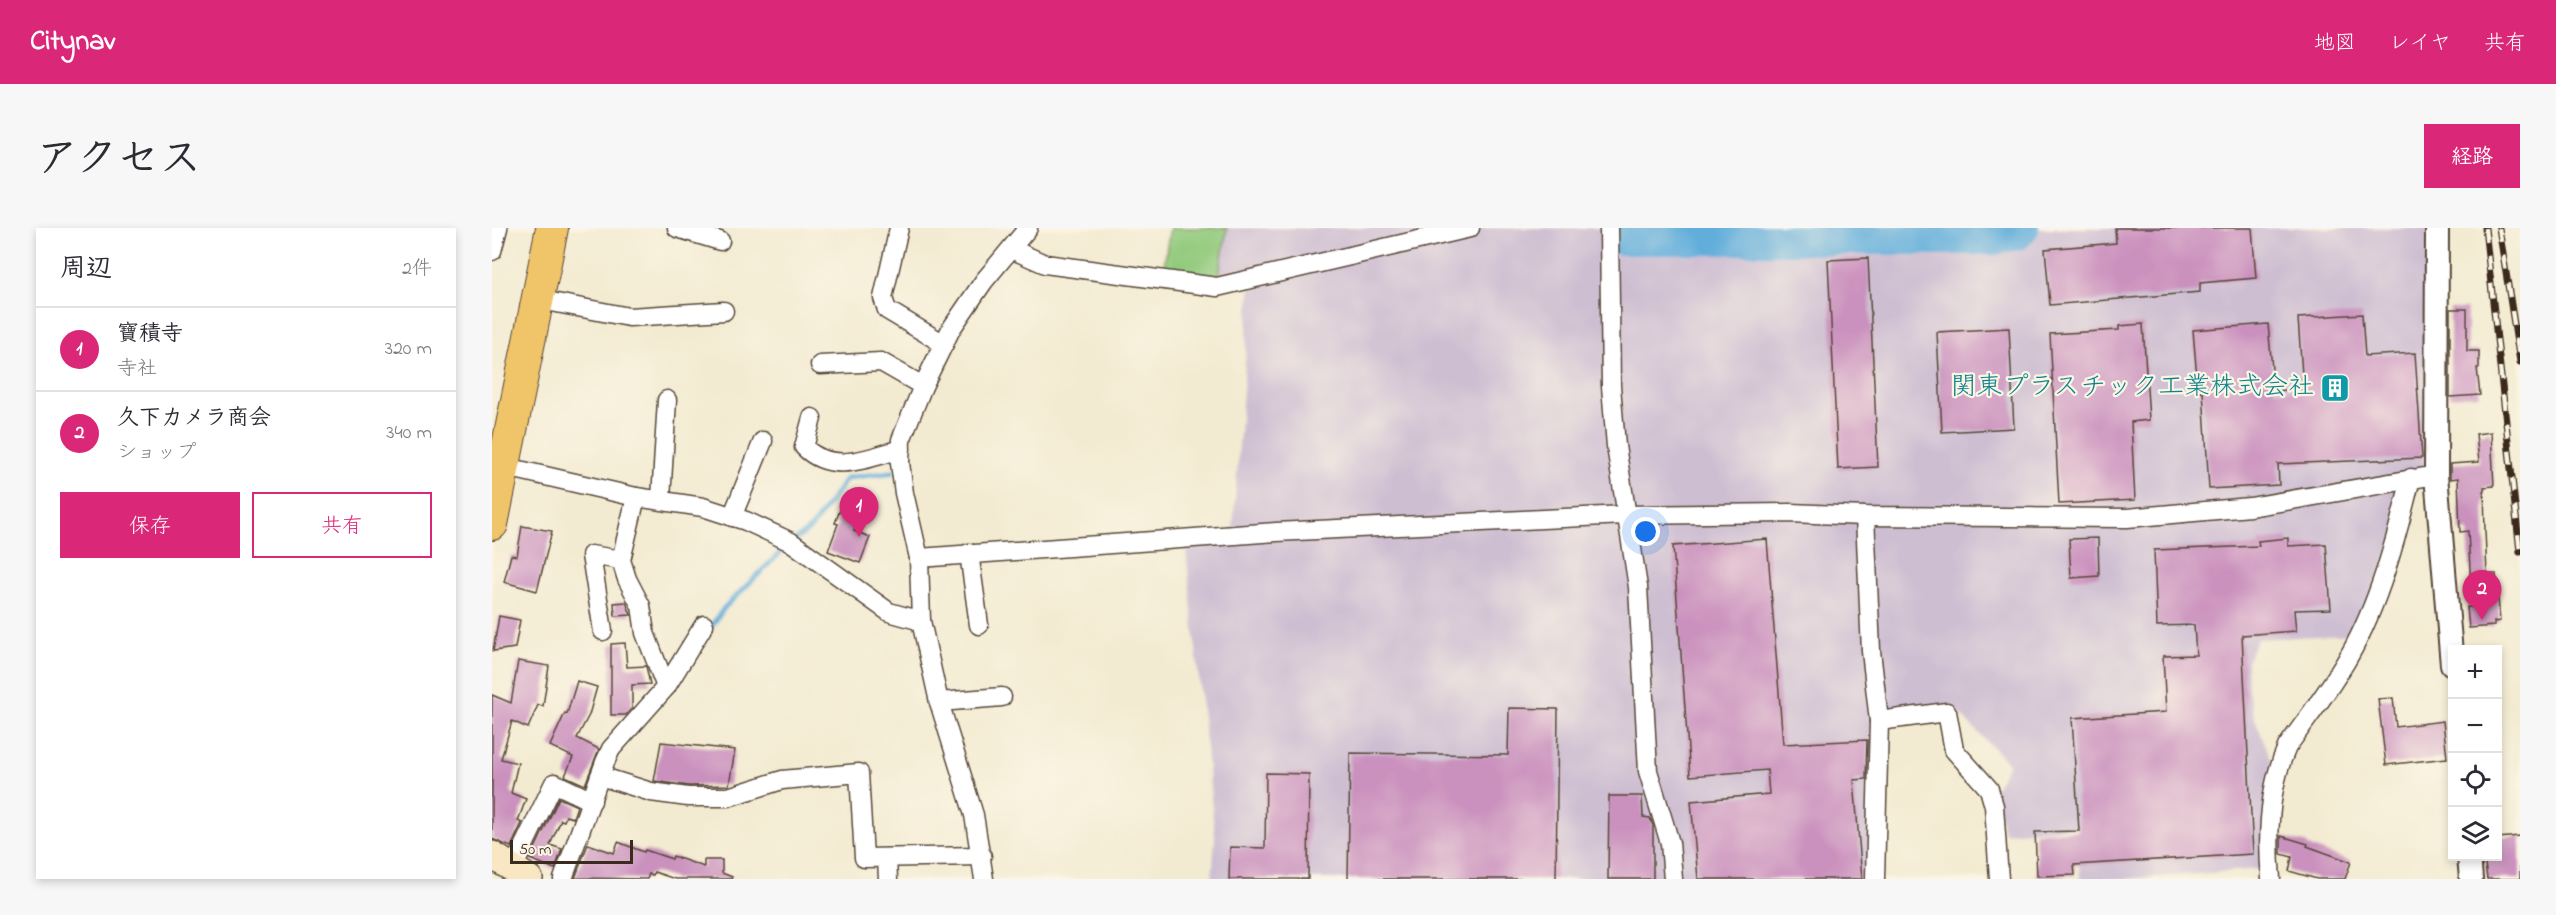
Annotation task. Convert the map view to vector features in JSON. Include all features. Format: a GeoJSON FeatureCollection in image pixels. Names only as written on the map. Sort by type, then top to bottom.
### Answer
{"type":"FeatureCollection","features":[{"type":"Feature","properties":{"kind":"highway"},"geometry":{"type":"LineString","coordinates":[[492,524],[552,228]]}},
{"type":"Feature","properties":{"kind":"street"},"geometry":{"type":"LineString","coordinates":[[492,251],[497,228]]}},
{"type":"Feature","properties":{"kind":"street"},"geometry":{"type":"LineString","coordinates":[[677,228],[720,241]]}},
{"type":"Feature","properties":{"kind":"street"},"geometry":{"type":"LineString","coordinates":[[899,228],[883,298],[887,310],[944,344]]}},
{"type":"Feature","properties":{"kind":"street"},"geometry":{"type":"LineString","coordinates":[[984,879],[974,815],[939,702],[921,621],[919,558],[904,493],[901,441],[923,386],[957,319],[1028,228]]}},
{"type":"Feature","properties":{"kind":"street"},"geometry":{"type":"LineString","coordinates":[[1011,249],[1045,264],[1217,287],[1470,228]]}},
{"type":"Feature","properties":{"kind":"street"},"geometry":{"type":"LineString","coordinates":[[1609,228],[1611,386],[1626,515],[1638,587],[1648,771],[1670,843],[1673,879]]}},
{"type":"Feature","properties":{"kind":"street"},"geometry":{"type":"LineString","coordinates":[[2437,228],[2436,475],[2450,645]]}},
{"type":"Feature","properties":{"kind":"street"},"geometry":{"type":"LineString","coordinates":[[536,299],[630,317],[724,311]]}},
{"type":"Feature","properties":{"kind":"street"},"geometry":{"type":"LineString","coordinates":[[820,365],[881,362],[923,386]]}},
{"type":"Feature","properties":{"kind":"street"},"geometry":{"type":"LineString","coordinates":[[661,499],[667,400]]}},
{"type":"Feature","properties":{"kind":"street"},"geometry":{"type":"LineString","coordinates":[[812,418],[804,447],[812,456],[843,464],[901,449]]}},
{"type":"Feature","properties":{"kind":"street"},"geometry":{"type":"LineString","coordinates":[[732,517],[763,441]]}},
{"type":"Feature","properties":{"kind":"street"},"geometry":{"type":"LineString","coordinates":[[502,466],[636,498],[661,499],[703,507],[732,517],[791,542],[889,612],[921,621]]}},
{"type":"Feature","properties":{"kind":"street"},"geometry":{"type":"LineString","coordinates":[[919,558],[1276,532],[1626,515],[1790,513],[1865,516],[2127,518],[2250,507],[2436,475]]}},
{"type":"Feature","properties":{"kind":"street"},"geometry":{"type":"LineString","coordinates":[[2271,879],[2269,845],[2275,782],[2280,763],[2287,747],[2349,657],[2363,630],[2398,531],[2411,478]]}},
{"type":"Feature","properties":{"kind":"street"},"geometry":{"type":"LineString","coordinates":[[636,498],[621,560],[627,579],[641,606],[645,633],[666,687]]}},
{"type":"Feature","properties":{"kind":"street"},"geometry":{"type":"LineString","coordinates":[[1865,516],[1871,651],[1879,721],[1875,879]]}},
{"type":"Feature","properties":{"kind":"street"},"geometry":{"type":"LineString","coordinates":[[969,553],[979,625]]}},
{"type":"Feature","properties":{"kind":"street"},"geometry":{"type":"LineString","coordinates":[[603,631],[591,555],[621,560]]}},
{"type":"Feature","properties":{"kind":"street"},"geometry":{"type":"LineString","coordinates":[[563,879],[611,749],[666,687],[704,625]]}},
{"type":"Feature","properties":{"kind":"street"},"geometry":{"type":"LineString","coordinates":[[939,702],[1002,697]]}},
{"type":"Feature","properties":{"kind":"street"},"geometry":{"type":"LineString","coordinates":[[1879,721],[1947,712],[1954,750],[1989,789],[1994,806],[1999,879]]}},
{"type":"Feature","properties":{"kind":"street"},"geometry":{"type":"LineString","coordinates":[[600,776],[651,792],[688,797],[728,797],[782,780],[859,772],[864,858],[982,856]]}},
{"type":"Feature","properties":{"kind":"street"},"geometry":{"type":"LineString","coordinates":[[511,868],[554,783],[592,801]]}},
{"type":"Feature","properties":{"kind":"street"},"geometry":{"type":"LineString","coordinates":[[887,858],[888,879]]}},
{"type":"Feature","properties":{"kind":"street"},"geometry":{"type":"LineString","coordinates":[[2469,861],[2471,879]]}},
{"type":"Feature","properties":{"kind":"shaded area"},"geometry":{"type":"Polygon","coordinates":[[[1227,228],[2428,228],[2424,470],[2355,634],[2257,639],[2247,661],[2248,691],[2255,719],[2274,766],[2261,869],[2128,879],[2080,879],[2077,827],[2004,833],[1993,791],[2009,764],[1953,707],[1884,714],[1871,879],[1212,879],[1215,837],[1186,550],[1233,528],[1251,280],[1217,287],[1227,228]]]}},
{"type":"Feature","properties":{"kind":"green space"},"geometry":{"type":"Polygon","coordinates":[[[1170,228],[1227,228],[1218,281],[1162,277],[1170,228]]]}},
{"type":"Feature","properties":{"kind":"building"},"geometry":{"type":"Polygon","coordinates":[[[2115,228],[2252,228],[2256,278],[2200,283],[2200,292],[2050,305],[2045,249],[2116,243],[2115,228]]]}},
{"type":"Feature","properties":{"kind":"building"},"geometry":{"type":"Polygon","coordinates":[[[1868,258],[1878,467],[1838,469],[1828,260],[1868,258]]]}},
{"type":"Feature","properties":{"kind":"building"},"geometry":{"type":"Polygon","coordinates":[[[2450,309],[2467,309],[2467,351],[2479,351],[2479,368],[2477,368],[2480,395],[2450,397],[2450,309]]]}},
{"type":"Feature","properties":{"kind":"building"},"geometry":{"type":"Polygon","coordinates":[[[2362,314],[2365,356],[2415,353],[2422,458],[2278,464],[2279,485],[2209,489],[2203,391],[2198,391],[2193,330],[2268,324],[2274,391],[2303,389],[2298,318],[2362,314]]]}},
{"type":"Feature","properties":{"kind":"building"},"geometry":{"type":"Polygon","coordinates":[[[2143,324],[2149,420],[2131,422],[2135,500],[2059,504],[2050,334],[2119,330],[2119,326],[2143,324]]]}},
{"type":"Feature","properties":{"kind":"building"},"geometry":{"type":"Polygon","coordinates":[[[2009,328],[2014,428],[1942,432],[1937,332],[2009,328]]]}},
{"type":"Feature","properties":{"kind":"building"},"geometry":{"type":"Polygon","coordinates":[[[2491,432],[2494,486],[2484,487],[2487,574],[2496,574],[2500,621],[2494,622],[2494,626],[2469,628],[2467,607],[2472,607],[2468,531],[2460,532],[2458,478],[2450,479],[2450,464],[2479,462],[2476,434],[2491,432]]]}},
{"type":"Feature","properties":{"kind":"building"},"geometry":{"type":"Polygon","coordinates":[[[846,494],[865,500],[854,531],[870,537],[860,563],[828,551],[846,494]]]}},
{"type":"Feature","properties":{"kind":"building"},"geometry":{"type":"Polygon","coordinates":[[[522,526],[552,531],[537,591],[504,582],[511,555],[517,556],[522,526]]]}},
{"type":"Feature","properties":{"kind":"building"},"geometry":{"type":"Polygon","coordinates":[[[2098,538],[2099,576],[2071,578],[2069,539],[2098,538]]]}},
{"type":"Feature","properties":{"kind":"building"},"geometry":{"type":"Polygon","coordinates":[[[2288,538],[2288,546],[2326,544],[2331,609],[2294,610],[2296,631],[2242,635],[2253,854],[2074,865],[2075,875],[2037,876],[2035,832],[2079,831],[2072,718],[2166,712],[2163,656],[2196,655],[2194,625],[2157,626],[2154,550],[2259,546],[2258,541],[2288,538]]]}},
{"type":"Feature","properties":{"kind":"building"},"geometry":{"type":"Polygon","coordinates":[[[1767,539],[1783,744],[1867,740],[1866,779],[1854,780],[1862,879],[1698,879],[1691,801],[1769,794],[1767,770],[1690,776],[1673,546],[1767,539]]]}},
{"type":"Feature","properties":{"kind":"building"},"geometry":{"type":"Polygon","coordinates":[[[626,602],[631,615],[615,616],[614,603],[626,602]]]}},
{"type":"Feature","properties":{"kind":"building"},"geometry":{"type":"Polygon","coordinates":[[[499,616],[520,620],[515,648],[493,651],[499,616]]]}},
{"type":"Feature","properties":{"kind":"building"},"geometry":{"type":"Polygon","coordinates":[[[625,643],[627,667],[646,666],[650,684],[632,685],[632,708],[626,715],[611,715],[611,644],[625,643]]]}},
{"type":"Feature","properties":{"kind":"building"},"geometry":{"type":"Polygon","coordinates":[[[518,661],[549,666],[543,706],[538,705],[528,728],[512,721],[501,759],[518,763],[511,793],[526,799],[518,821],[522,823],[511,847],[492,839],[492,695],[511,703],[518,661]]]}},
{"type":"Feature","properties":{"kind":"building"},"geometry":{"type":"Polygon","coordinates":[[[577,681],[597,687],[589,715],[577,738],[599,749],[585,785],[565,776],[573,757],[550,746],[565,713],[567,714],[577,681]]]}},
{"type":"Feature","properties":{"kind":"building"},"geometry":{"type":"Polygon","coordinates":[[[2393,698],[2396,727],[2443,721],[2447,758],[2386,765],[2378,699],[2393,698]]]}},
{"type":"Feature","properties":{"kind":"building"},"geometry":{"type":"Polygon","coordinates":[[[1509,708],[1558,709],[1556,879],[1348,879],[1350,753],[1508,755],[1509,708]]]}},
{"type":"Feature","properties":{"kind":"building"},"geometry":{"type":"Polygon","coordinates":[[[661,742],[735,750],[729,785],[689,786],[654,781],[661,742]]]}},
{"type":"Feature","properties":{"kind":"building"},"geometry":{"type":"Polygon","coordinates":[[[1266,773],[1309,774],[1308,879],[1229,879],[1230,847],[1265,848],[1266,773]]]}},
{"type":"Feature","properties":{"kind":"building"},"geometry":{"type":"Polygon","coordinates":[[[1609,796],[1642,796],[1643,817],[1650,818],[1653,825],[1653,879],[1608,879],[1609,796]]]}},
{"type":"Feature","properties":{"kind":"building"},"geometry":{"type":"Polygon","coordinates":[[[559,798],[577,806],[573,818],[566,816],[564,821],[561,820],[550,845],[562,849],[555,869],[530,859],[559,798]]]}},
{"type":"Feature","properties":{"kind":"building"},"geometry":{"type":"Polygon","coordinates":[[[2281,836],[2308,844],[2307,846],[2351,862],[2345,879],[2317,879],[2289,871],[2292,857],[2281,854],[2281,836]]]}},
{"type":"Feature","properties":{"kind":"building"},"geometry":{"type":"Polygon","coordinates":[[[2520,836],[2520,879],[2487,879],[2485,861],[2502,861],[2502,838],[2520,836]]]}},
{"type":"Feature","properties":{"kind":"building"},"geometry":{"type":"Polygon","coordinates":[[[618,842],[644,852],[645,850],[672,859],[673,856],[704,867],[704,860],[722,860],[722,873],[732,877],[731,879],[675,879],[654,872],[653,875],[649,874],[647,879],[575,878],[588,844],[614,853],[618,842]]]}},
{"type":"Feature","properties":{"kind":"waterway"},"geometry":{"type":"LineString","coordinates":[[1621,240],[1994,240],[2018,235],[2024,228]]}},
{"type":"Feature","properties":{"kind":"waterway"},"geometry":{"type":"LineString","coordinates":[[709,630],[724,608],[787,546],[811,528],[847,478],[893,472]]}},
{"type":"Feature","properties":{"kind":"railway"},"geometry":{"type":"LineString","coordinates":[[2485,228],[2520,552]]}},
{"type":"Feature","properties":{"kind":"railway"},"geometry":{"type":"LineString","coordinates":[[2499,228],[2520,362]]}},
{"type":"Feature","properties":{"kind":"place","name":"関東プラスチック工業株式会社"},"geometry":{"type":"Point","coordinates":[2335,388]}},
{"type":"Feature","properties":{"kind":"place","name":"寶積寺"},"geometry":{"type":"Point","coordinates":[859,537]}},
{"type":"Feature","properties":{"kind":"place","name":"久下カメラ商会"},"geometry":{"type":"Point","coordinates":[2482,620]}}]}
